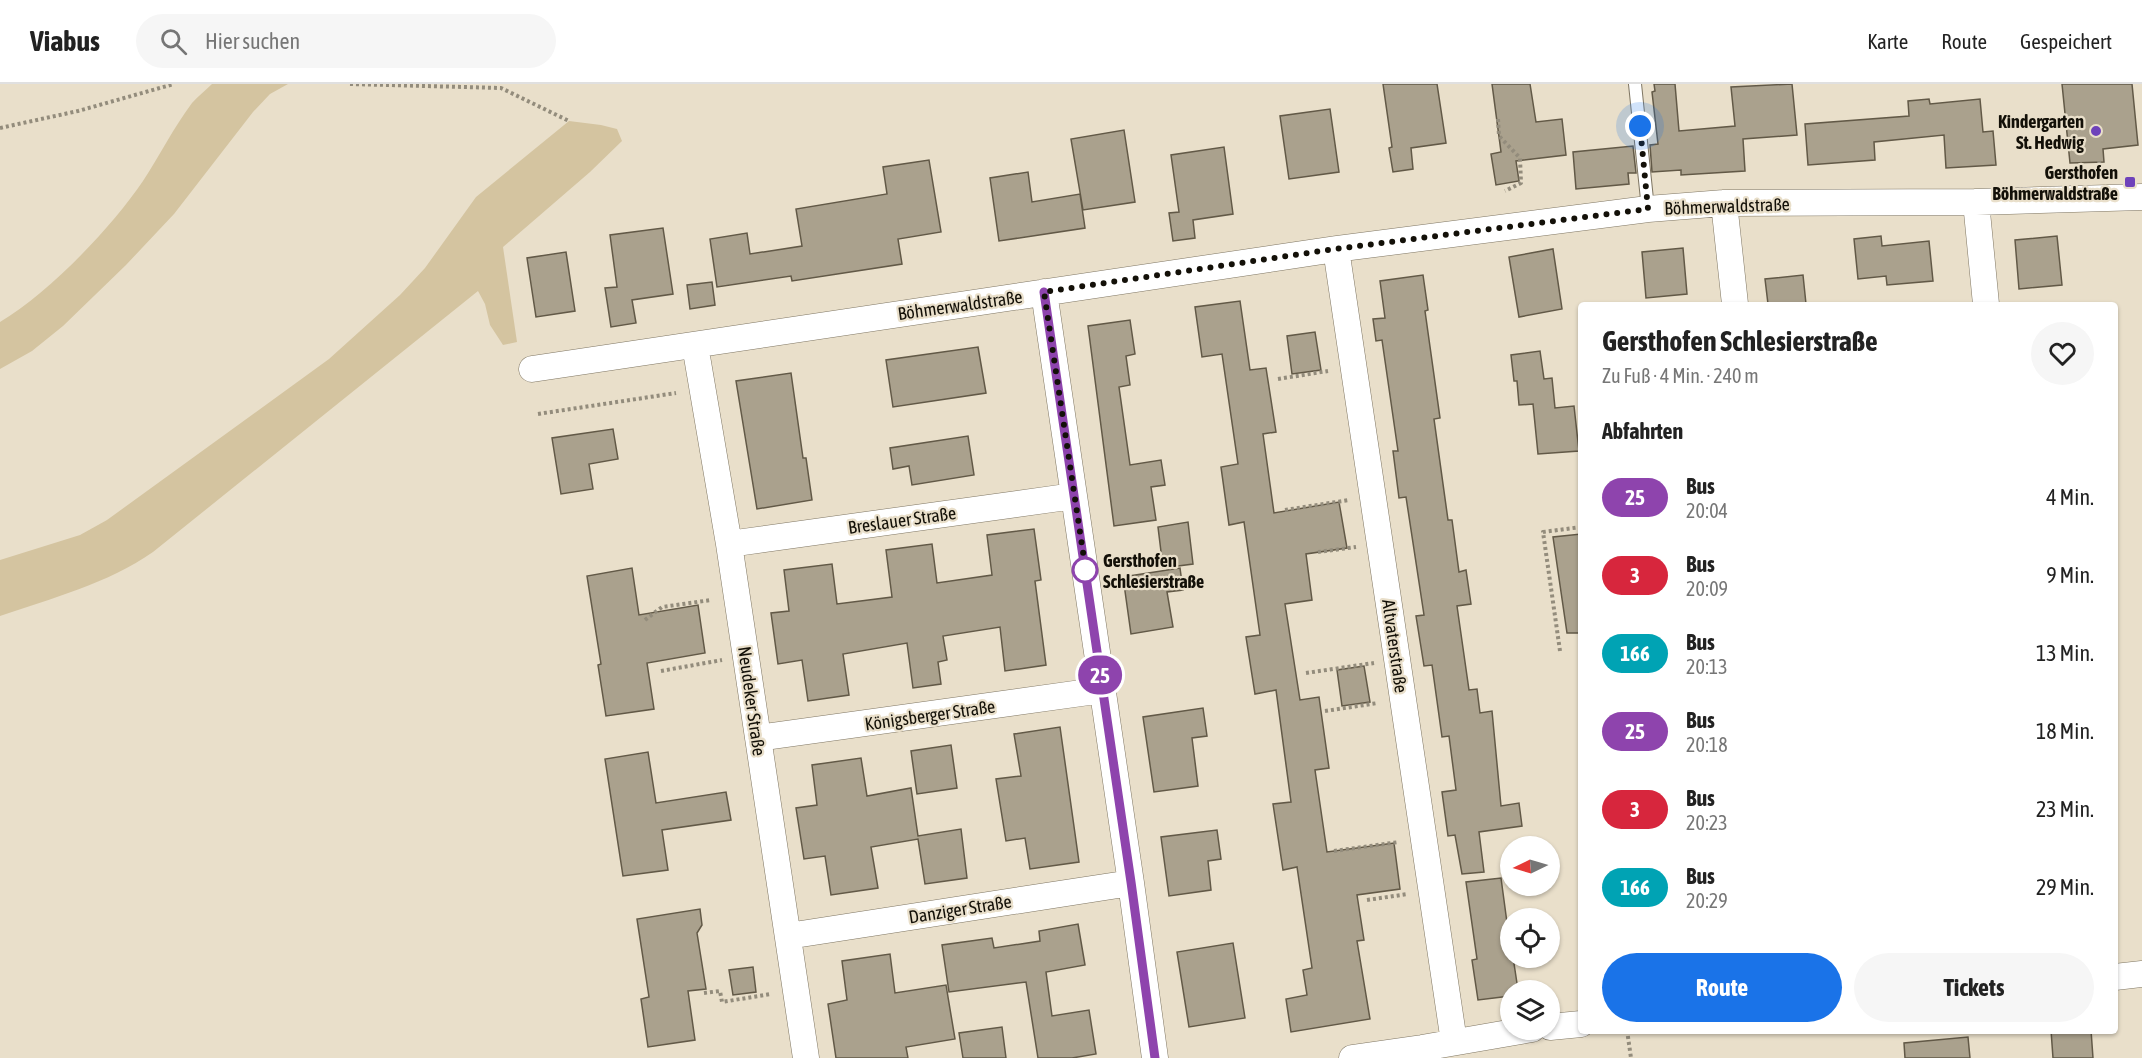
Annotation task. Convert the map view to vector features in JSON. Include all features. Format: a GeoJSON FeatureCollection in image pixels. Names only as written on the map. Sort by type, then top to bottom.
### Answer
{"type":"FeatureCollection","features":[{"type":"Feature","properties":{"kind":"street","name":"Böhmerwaldstraße"},"geometry":{"type":"LineString","coordinates":[[532,369],[1335,249],[1648,209],[1724,203],[1976,202],[2142,197]]}},
{"type":"Feature","properties":{"kind":"street"},"geometry":{"type":"LineString","coordinates":[[1976,202],[1986,302]]}},
{"type":"Feature","properties":{"kind":"street"},"geometry":{"type":"LineString","coordinates":[[1724,203],[1735,302]]}},
{"type":"Feature","properties":{"kind":"street","name":"Altvaterstraße"},"geometry":{"type":"LineString","coordinates":[[1335,249],[1454,1042]]}},
{"type":"Feature","properties":{"kind":"street"},"geometry":{"type":"LineString","coordinates":[[1044,292],[1155,1058]]}},
{"type":"Feature","properties":{"kind":"street","name":"Neudeker Straße"},"geometry":{"type":"LineString","coordinates":[[695,345],[729,544],[806,1058]]}},
{"type":"Feature","properties":{"kind":"street","name":"Breslauer Straße"},"geometry":{"type":"LineString","coordinates":[[729,544],[1074,496]]}},
{"type":"Feature","properties":{"kind":"street","name":"Königsberger Straße"},"geometry":{"type":"LineString","coordinates":[[758,738],[1102,690]]}},
{"type":"Feature","properties":{"kind":"street","name":"Danziger Straße"},"geometry":{"type":"LineString","coordinates":[[788,936],[1131,882]]}},
{"type":"Feature","properties":{"kind":"street"},"geometry":{"type":"LineString","coordinates":[[2118,977],[2142,974]]}},
{"type":"Feature","properties":{"kind":"street"},"geometry":{"type":"LineString","coordinates":[[1560,1026],[1578,1024]]}},
{"type":"Feature","properties":{"kind":"street"},"geometry":{"type":"LineString","coordinates":[[1352,1058],[1500,1034]]}},
{"type":"Feature","properties":{"kind":"lane"},"geometry":{"type":"LineString","coordinates":[[1635,84],[1648,209]]}},
{"type":"Feature","properties":{"kind":"path"},"geometry":{"type":"LineString","coordinates":[[0,128],[78,111],[174,84]]}},
{"type":"Feature","properties":{"kind":"path"},"geometry":{"type":"LineString","coordinates":[[350,84],[501,88],[569,121]]}},
{"type":"Feature","properties":{"kind":"path"},"geometry":{"type":"LineString","coordinates":[[1498,119],[1499,136],[1520,158],[1521,183],[1505,191]]}},
{"type":"Feature","properties":{"kind":"path"},"geometry":{"type":"LineString","coordinates":[[2099,161],[2100,169]]}},
{"type":"Feature","properties":{"kind":"path"},"geometry":{"type":"LineString","coordinates":[[1278,379],[1353,368]]}},
{"type":"Feature","properties":{"kind":"path"},"geometry":{"type":"LineString","coordinates":[[538,414],[703,388]]}},
{"type":"Feature","properties":{"kind":"path"},"geometry":{"type":"LineString","coordinates":[[1285,510],[1372,496]]}},
{"type":"Feature","properties":{"kind":"path"},"geometry":{"type":"LineString","coordinates":[[1560,651],[1543,532],[1578,527]]}},
{"type":"Feature","properties":{"kind":"path"},"geometry":{"type":"LineString","coordinates":[[1318,552],[1380,543]]}},
{"type":"Feature","properties":{"kind":"path"},"geometry":{"type":"LineString","coordinates":[[645,620],[662,607],[737,597]]}},
{"type":"Feature","properties":{"kind":"path"},"geometry":{"type":"LineString","coordinates":[[661,671],[746,655]]}},
{"type":"Feature","properties":{"kind":"path"},"geometry":{"type":"LineString","coordinates":[[1306,673],[1396,660]]}},
{"type":"Feature","properties":{"kind":"path"},"geometry":{"type":"LineString","coordinates":[[1325,711],[1403,699]]}},
{"type":"Feature","properties":{"kind":"path"},"geometry":{"type":"LineString","coordinates":[[1334,851],[1424,838]]}},
{"type":"Feature","properties":{"kind":"path"},"geometry":{"type":"LineString","coordinates":[[1367,900],[1432,890]]}},
{"type":"Feature","properties":{"kind":"path"},"geometry":{"type":"LineString","coordinates":[[704,993],[720,991],[722,1002],[795,989]]}},
{"type":"Feature","properties":{"kind":"path"},"geometry":{"type":"LineString","coordinates":[[1628,1034],[1631,1058]]}},
{"type":"Feature","properties":{"kind":"shaded area"},"geometry":{"type":"Polygon","coordinates":[[[212,84],[288,84],[270,94],[253,112],[174,214],[126,265],[63,326],[32,351],[0,369],[0,322],[39,294],[97,239],[143,181],[192,103],[212,84]]]}},
{"type":"Feature","properties":{"kind":"shaded area"},"geometry":{"type":"Polygon","coordinates":[[[569,121],[617,129],[622,141],[590,172],[503,247],[517,342],[503,345],[490,325],[485,304],[478,291],[153,552],[98,582],[0,616],[0,560],[80,535],[107,520],[329,359],[400,295],[425,268],[476,197],[569,121]]]}},
{"type":"Feature","properties":{"kind":"building"},"geometry":{"type":"Polygon","coordinates":[[[1383,84],[1437,84],[1446,143],[1411,148],[1413,169],[1393,172],[1389,148],[1392,147],[1383,84]]]}},
{"type":"Feature","properties":{"kind":"building"},"geometry":{"type":"Polygon","coordinates":[[[1492,84],[1530,84],[1536,122],[1562,119],[1566,155],[1516,161],[1519,181],[1496,185],[1491,154],[1501,152],[1492,84]]]}},
{"type":"Feature","properties":{"kind":"building"},"geometry":{"type":"Polygon","coordinates":[[[1654,84],[1675,84],[1679,131],[1735,126],[1731,87],[1792,84],[1797,135],[1743,139],[1745,171],[1681,175],[1681,170],[1652,172],[1650,145],[1658,144],[1652,92],[1655,91],[1654,84]]]}},
{"type":"Feature","properties":{"kind":"building"},"geometry":{"type":"Polygon","coordinates":[[[2062,84],[2132,84],[2138,145],[2103,149],[2104,162],[2070,163],[2062,84]]]}},
{"type":"Feature","properties":{"kind":"building"},"geometry":{"type":"Polygon","coordinates":[[[1929,99],[1930,104],[1980,99],[1983,132],[1993,131],[1996,165],[1946,168],[1944,135],[1874,142],[1875,160],[1808,165],[1805,124],[1909,116],[1908,101],[1929,99]]]}},
{"type":"Feature","properties":{"kind":"building"},"geometry":{"type":"Polygon","coordinates":[[[1330,109],[1339,172],[1289,179],[1280,116],[1330,109]]]}},
{"type":"Feature","properties":{"kind":"building"},"geometry":{"type":"Polygon","coordinates":[[[1124,130],[1135,202],[1083,210],[1071,139],[1124,130]]]}},
{"type":"Feature","properties":{"kind":"building"},"geometry":{"type":"Polygon","coordinates":[[[1633,146],[1636,173],[1628,173],[1629,184],[1576,189],[1573,152],[1633,146]]]}},
{"type":"Feature","properties":{"kind":"building"},"geometry":{"type":"Polygon","coordinates":[[[1224,147],[1233,214],[1193,220],[1195,238],[1173,241],[1169,213],[1179,212],[1171,155],[1224,147]]]}},
{"type":"Feature","properties":{"kind":"building"},"geometry":{"type":"Polygon","coordinates":[[[929,160],[941,232],[898,239],[902,264],[792,281],[791,276],[717,287],[710,239],[747,233],[750,254],[802,246],[796,209],[887,194],[883,167],[929,160]]]}},
{"type":"Feature","properties":{"kind":"building"},"geometry":{"type":"Polygon","coordinates":[[[1028,172],[1032,202],[1080,194],[1085,228],[999,241],[990,178],[1028,172]]]}},
{"type":"Feature","properties":{"kind":"building"},"geometry":{"type":"Polygon","coordinates":[[[663,228],[673,294],[632,300],[636,323],[611,327],[605,288],[617,287],[610,235],[663,228]]]}},
{"type":"Feature","properties":{"kind":"building"},"geometry":{"type":"Polygon","coordinates":[[[1881,236],[1882,246],[1929,241],[1933,281],[1887,285],[1886,276],[1858,279],[1854,239],[1881,236]]]}},
{"type":"Feature","properties":{"kind":"building"},"geometry":{"type":"Polygon","coordinates":[[[2057,236],[2062,285],[2019,289],[2015,240],[2057,236]]]}},
{"type":"Feature","properties":{"kind":"building"},"geometry":{"type":"Polygon","coordinates":[[[1683,248],[1687,294],[1646,298],[1642,252],[1683,248]]]}},
{"type":"Feature","properties":{"kind":"building"},"geometry":{"type":"Polygon","coordinates":[[[1553,249],[1562,309],[1519,317],[1509,257],[1553,249]]]}},
{"type":"Feature","properties":{"kind":"building"},"geometry":{"type":"Polygon","coordinates":[[[566,252],[575,311],[536,317],[527,258],[566,252]]]}},
{"type":"Feature","properties":{"kind":"building"},"geometry":{"type":"Polygon","coordinates":[[[1423,275],[1428,310],[1425,311],[1440,418],[1434,419],[1448,520],[1452,520],[1459,572],[1466,570],[1471,604],[1457,606],[1469,690],[1477,689],[1480,713],[1492,711],[1501,806],[1519,803],[1522,826],[1479,832],[1484,872],[1462,874],[1455,835],[1448,836],[1442,792],[1456,790],[1449,736],[1442,737],[1432,665],[1424,666],[1416,616],[1424,615],[1406,497],[1399,498],[1393,451],[1398,451],[1382,340],[1376,341],[1373,319],[1385,318],[1380,281],[1423,275]]]}},
{"type":"Feature","properties":{"kind":"building"},"geometry":{"type":"Polygon","coordinates":[[[1803,275],[1806,302],[1768,302],[1765,279],[1803,275]]]}},
{"type":"Feature","properties":{"kind":"building"},"geometry":{"type":"Polygon","coordinates":[[[712,282],[715,305],[690,309],[687,285],[712,282]]]}},
{"type":"Feature","properties":{"kind":"building"},"geometry":{"type":"Polygon","coordinates":[[[1240,301],[1250,370],[1266,368],[1276,432],[1263,434],[1274,513],[1339,502],[1347,548],[1306,554],[1312,600],[1285,604],[1300,700],[1319,697],[1329,768],[1315,770],[1327,852],[1394,843],[1400,889],[1357,895],[1364,940],[1357,941],[1370,1019],[1291,1032],[1286,999],[1307,995],[1303,970],[1312,968],[1297,867],[1283,870],[1273,804],[1291,802],[1276,690],[1255,694],[1246,637],[1260,635],[1244,522],[1229,525],[1221,467],[1238,464],[1222,354],[1202,357],[1195,307],[1240,301]]]}},
{"type":"Feature","properties":{"kind":"building"},"geometry":{"type":"Polygon","coordinates":[[[1130,320],[1135,354],[1126,356],[1130,385],[1119,387],[1130,465],[1161,460],[1165,485],[1151,487],[1156,520],[1114,526],[1088,326],[1130,320]]]}},
{"type":"Feature","properties":{"kind":"building"},"geometry":{"type":"Polygon","coordinates":[[[1315,332],[1321,370],[1292,374],[1287,336],[1315,332]]]}},
{"type":"Feature","properties":{"kind":"building"},"geometry":{"type":"Polygon","coordinates":[[[978,347],[986,393],[893,407],[886,360],[978,347]]]}},
{"type":"Feature","properties":{"kind":"building"},"geometry":{"type":"Polygon","coordinates":[[[1540,351],[1544,379],[1552,378],[1555,408],[1574,406],[1578,451],[1538,454],[1533,404],[1519,405],[1517,381],[1514,381],[1511,355],[1540,351]]]}},
{"type":"Feature","properties":{"kind":"building"},"geometry":{"type":"Polygon","coordinates":[[[791,373],[803,458],[806,458],[812,500],[757,509],[736,381],[791,373]]]}},
{"type":"Feature","properties":{"kind":"building"},"geometry":{"type":"Polygon","coordinates":[[[613,429],[618,459],[589,464],[593,489],[561,494],[552,438],[613,429]]]}},
{"type":"Feature","properties":{"kind":"building"},"geometry":{"type":"Polygon","coordinates":[[[968,436],[974,475],[912,485],[909,466],[893,469],[890,448],[968,436]]]}},
{"type":"Feature","properties":{"kind":"building"},"geometry":{"type":"Polygon","coordinates":[[[1188,522],[1193,564],[1163,568],[1158,527],[1188,522]]]}},
{"type":"Feature","properties":{"kind":"building"},"geometry":{"type":"Polygon","coordinates":[[[1034,529],[1041,580],[1035,581],[1046,665],[1005,671],[1000,627],[943,636],[947,660],[938,662],[941,684],[913,688],[907,643],[843,654],[849,695],[808,701],[802,660],[778,664],[771,613],[789,611],[784,570],[832,564],[837,604],[892,597],[886,550],[932,544],[937,583],[992,575],[987,535],[1034,529]]]}},
{"type":"Feature","properties":{"kind":"building"},"geometry":{"type":"Polygon","coordinates":[[[1578,534],[1578,633],[1567,633],[1553,537],[1578,534]]]}},
{"type":"Feature","properties":{"kind":"building"},"geometry":{"type":"Polygon","coordinates":[[[632,568],[639,615],[698,605],[705,653],[647,663],[654,709],[606,716],[598,665],[601,664],[587,576],[632,568]]]}},
{"type":"Feature","properties":{"kind":"building"},"geometry":{"type":"Polygon","coordinates":[[[1180,568],[1183,590],[1167,592],[1173,627],[1131,634],[1123,577],[1180,568]]]}},
{"type":"Feature","properties":{"kind":"building"},"geometry":{"type":"Polygon","coordinates":[[[1364,666],[1370,702],[1342,706],[1337,670],[1364,666]]]}},
{"type":"Feature","properties":{"kind":"building"},"geometry":{"type":"Polygon","coordinates":[[[1203,708],[1207,736],[1192,738],[1198,786],[1154,792],[1143,717],[1203,708]]]}},
{"type":"Feature","properties":{"kind":"building"},"geometry":{"type":"Polygon","coordinates":[[[1060,727],[1079,862],[1030,869],[1025,838],[1006,841],[996,779],[1021,776],[1014,734],[1060,727]]]}},
{"type":"Feature","properties":{"kind":"building"},"geometry":{"type":"Polygon","coordinates":[[[951,745],[957,788],[917,794],[911,751],[951,745]]]}},
{"type":"Feature","properties":{"kind":"building"},"geometry":{"type":"Polygon","coordinates":[[[648,752],[656,803],[726,792],[731,820],[662,830],[668,870],[623,876],[605,759],[648,752]]]}},
{"type":"Feature","properties":{"kind":"building"},"geometry":{"type":"Polygon","coordinates":[[[861,758],[867,796],[911,788],[918,836],[961,829],[967,878],[925,884],[918,839],[871,847],[878,888],[831,895],[825,856],[804,859],[796,808],[817,805],[812,765],[861,758]]]}},
{"type":"Feature","properties":{"kind":"building"},"geometry":{"type":"Polygon","coordinates":[[[1217,830],[1221,859],[1208,861],[1211,890],[1169,896],[1161,837],[1217,830]]]}},
{"type":"Feature","properties":{"kind":"building"},"geometry":{"type":"Polygon","coordinates":[[[1500,878],[1500,896],[1503,896],[1505,908],[1500,908],[1500,968],[1515,968],[1516,980],[1500,980],[1500,997],[1478,1000],[1472,960],[1477,959],[1466,882],[1500,878]]]}},
{"type":"Feature","properties":{"kind":"building"},"geometry":{"type":"Polygon","coordinates":[[[700,909],[702,925],[697,933],[706,989],[688,991],[695,1040],[648,1047],[641,999],[649,997],[637,919],[700,909]]]}},
{"type":"Feature","properties":{"kind":"building"},"geometry":{"type":"Polygon","coordinates":[[[1078,924],[1085,965],[1046,972],[1052,1016],[1089,1010],[1096,1054],[1072,1058],[1038,1058],[1026,982],[949,992],[942,945],[992,938],[994,948],[1040,941],[1039,931],[1078,924]]]}},
{"type":"Feature","properties":{"kind":"building"},"geometry":{"type":"Polygon","coordinates":[[[1233,943],[1245,1018],[1189,1027],[1177,952],[1233,943]]]}},
{"type":"Feature","properties":{"kind":"building"},"geometry":{"type":"Polygon","coordinates":[[[890,954],[895,993],[946,985],[955,1039],[906,1047],[908,1058],[836,1058],[828,1004],[847,1000],[842,961],[890,954]]]}},
{"type":"Feature","properties":{"kind":"building"},"geometry":{"type":"Polygon","coordinates":[[[753,967],[756,992],[733,995],[729,970],[753,967]]]}},
{"type":"Feature","properties":{"kind":"building"},"geometry":{"type":"Polygon","coordinates":[[[1002,1027],[1006,1058],[963,1058],[959,1033],[1002,1027]]]}},
{"type":"Feature","properties":{"kind":"building"},"geometry":{"type":"Polygon","coordinates":[[[2051,1034],[2091,1034],[2093,1058],[2053,1058],[2051,1034]]]}},
{"type":"Feature","properties":{"kind":"building"},"geometry":{"type":"Polygon","coordinates":[[[1968,1037],[1970,1058],[1905,1058],[1904,1043],[1968,1037]]]}},
{"type":"Feature","properties":{"kind":"bus line","name":"25"},"geometry":{"type":"LineString","coordinates":[[1044,292],[1155,1058]]}},
{"type":"Feature","properties":{"kind":"place","name":"Kindergarten St. Hedwig"},"geometry":{"type":"Point","coordinates":[2096,131]}},
{"type":"Feature","properties":{"kind":"place","name":"Gersthofen Böhmerwaldstraße"},"geometry":{"type":"Point","coordinates":[2130,182]}},
{"type":"Feature","properties":{"kind":"place","name":"Gersthofen Schlesierstraße"},"geometry":{"type":"Point","coordinates":[1085,570]}},
{"type":"Feature","properties":{"kind":"route"},"geometry":{"type":"LineString","coordinates":[[1085,570],[1086,572],[1044,292],[1335,249],[1648,209],[1640,126]]}}]}
